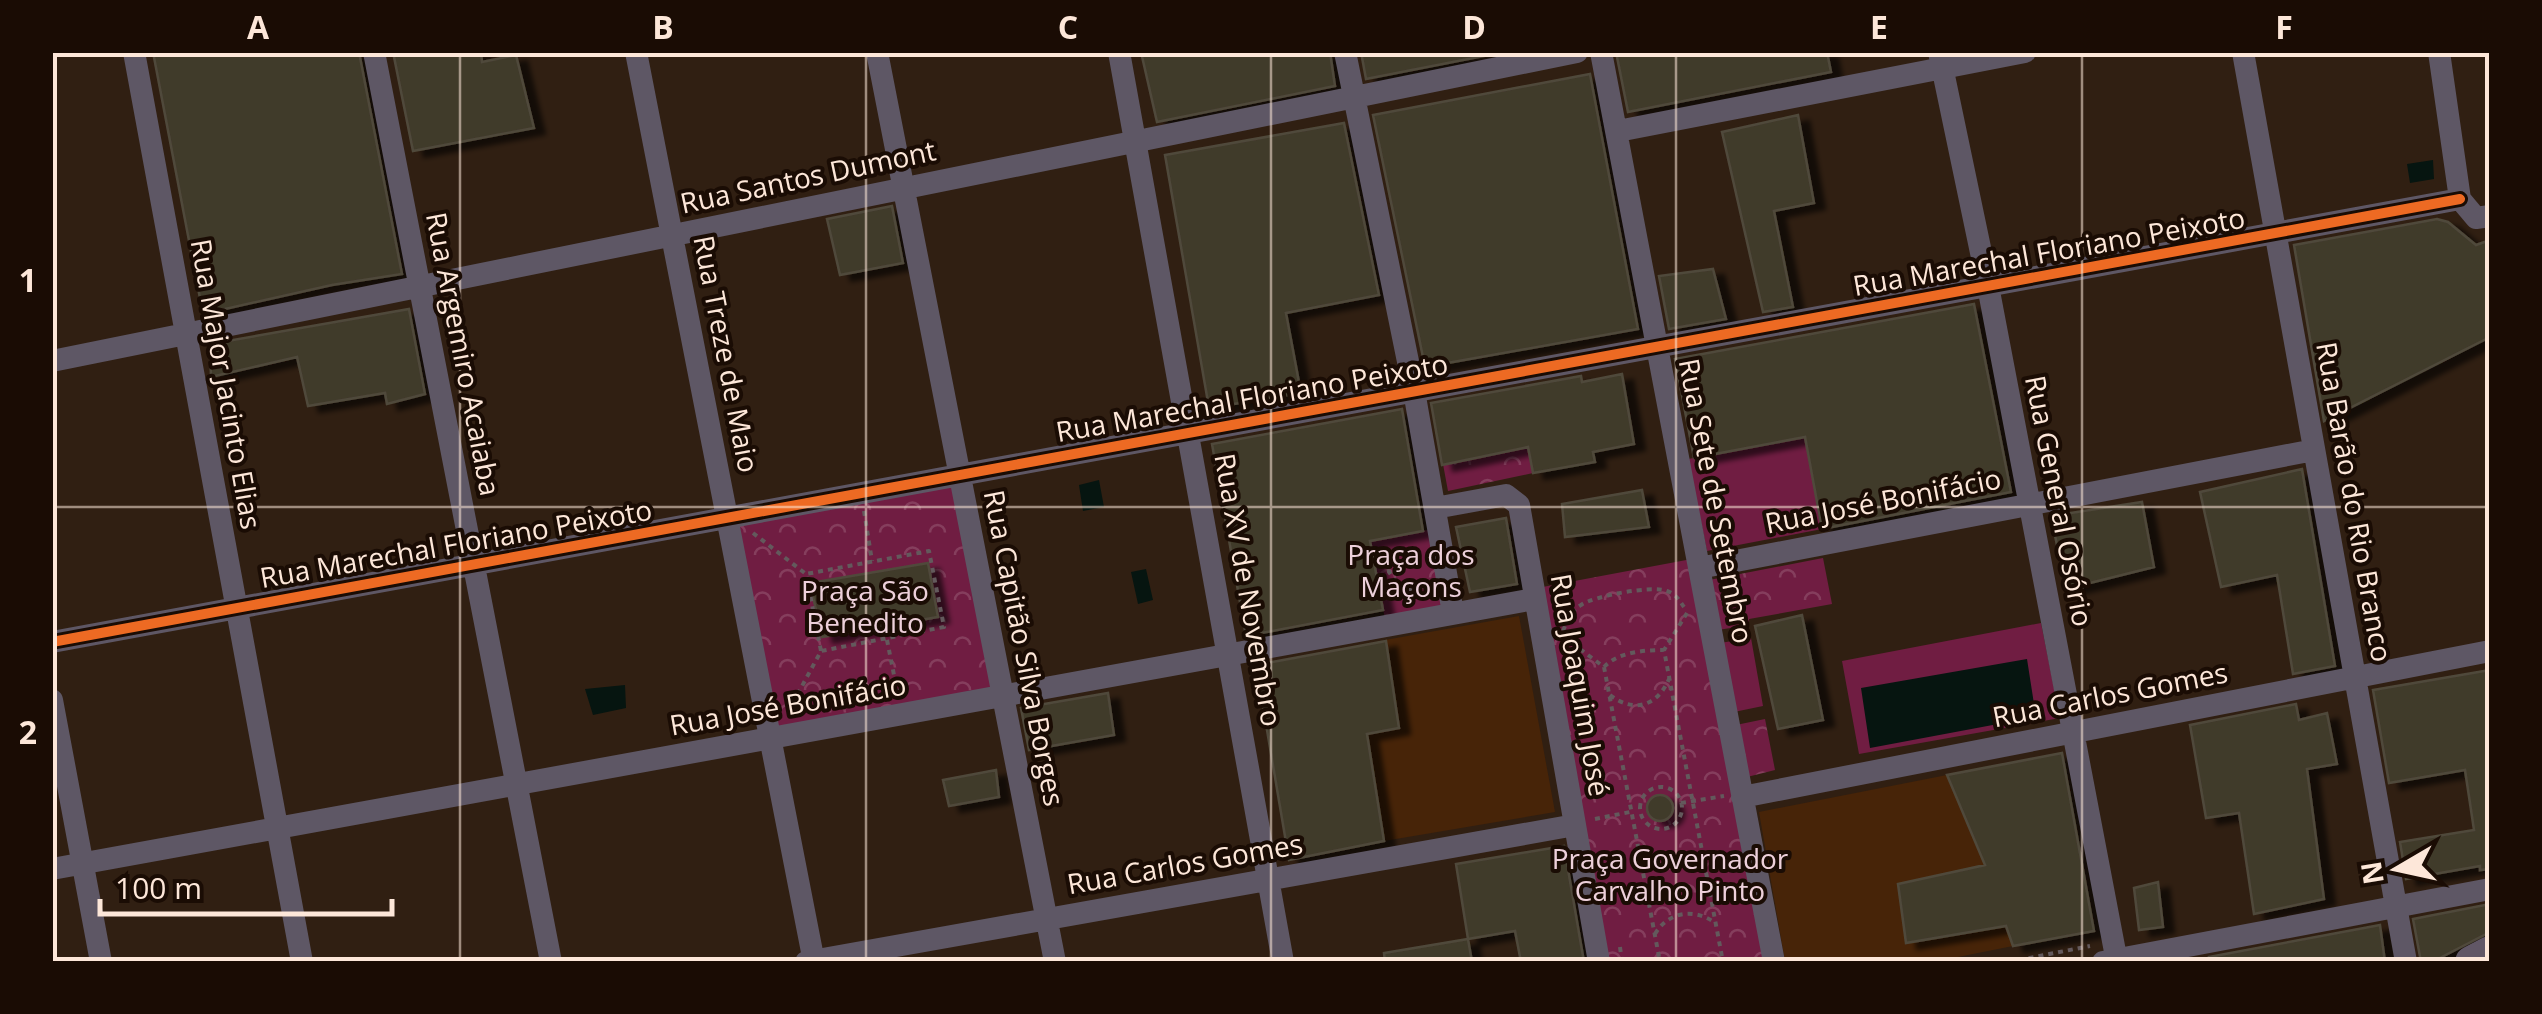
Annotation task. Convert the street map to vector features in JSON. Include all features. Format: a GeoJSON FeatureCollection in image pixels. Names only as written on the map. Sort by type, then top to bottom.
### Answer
{"type":"FeatureCollection","features":[{"type":"Feature","properties":{"kind":"main road"},"geometry":{"type":"LineString","coordinates":[[2471,962],[2490,952]]}},
{"type":"Feature","properties":{"kind":"street","name":"Rua Major Jacinto Elias"},"geometry":{"type":"LineString","coordinates":[[134,52],[302,962]]}},
{"type":"Feature","properties":{"kind":"street","name":"Rua Argemiro Acaiaba"},"geometry":{"type":"LineString","coordinates":[[374,52],[551,962]]}},
{"type":"Feature","properties":{"kind":"street","name":"Rua Treze de Maio"},"geometry":{"type":"LineString","coordinates":[[636,52],[672,235],[737,523],[770,739],[814,961]]}},
{"type":"Feature","properties":{"kind":"street","name":"Rua Capitão Silva Borges"},"geometry":{"type":"LineString","coordinates":[[877,52],[1055,962]]}},
{"type":"Feature","properties":{"kind":"street","name":"Rua XV de Novembro"},"geometry":{"type":"LineString","coordinates":[[1119,52],[1284,962]]}},
{"type":"Feature","properties":{"kind":"street"},"geometry":{"type":"LineString","coordinates":[[1345,52],[1414,391],[1452,607]]}},
{"type":"Feature","properties":{"kind":"street","name":"Rua Santos Dumont"},"geometry":{"type":"LineString","coordinates":[[52,361],[1576,52]]}},
{"type":"Feature","properties":{"kind":"street","name":"Rua Sete de Setembro"},"geometry":{"type":"LineString","coordinates":[[1601,52],[1699,568],[1733,796],[1774,962]]}},
{"type":"Feature","properties":{"kind":"street"},"geometry":{"type":"LineString","coordinates":[[1618,131],[1941,60],[2026,52]]}},
{"type":"Feature","properties":{"kind":"street","name":"Rua Barão do Rio Branco"},"geometry":{"type":"LineString","coordinates":[[2243,52],[2406,962]]}},
{"type":"Feature","properties":{"kind":"street"},"geometry":{"type":"LineString","coordinates":[[2439,52],[2460,199],[2483,217]]}},
{"type":"Feature","properties":{"kind":"street","name":"Rua General Osório"},"geometry":{"type":"LineString","coordinates":[[1941,60],[2074,734],[2110,956]]}},
{"type":"Feature","properties":{"kind":"street","name":"Rua Marechal Floriano Peixoto"},"geometry":{"type":"LineString","coordinates":[[52,642],[474,564],[737,523],[960,475],[2460,199]]}},
{"type":"Feature","properties":{"kind":"street","name":"Rua José Bonifácio"},"geometry":{"type":"LineString","coordinates":[[1699,568],[2314,450]]}},
{"type":"Feature","properties":{"kind":"street","name":"Rua Joaquim José"},"geometry":{"type":"LineString","coordinates":[[1435,508],[1506,495],[1519,506],[1534,599],[1585,822],[1599,962]]}},
{"type":"Feature","properties":{"kind":"street","name":"Rua José Bonifácio"},"geometry":{"type":"LineString","coordinates":[[52,869],[1229,654],[1452,607],[1534,599]]}},
{"type":"Feature","properties":{"kind":"street","name":"Rua Carlos Gomes"},"geometry":{"type":"LineString","coordinates":[[1733,796],[2074,734],[2490,651]]}},
{"type":"Feature","properties":{"kind":"street"},"geometry":{"type":"LineString","coordinates":[[52,700],[101,962]]}},
{"type":"Feature","properties":{"kind":"street","name":"Rua Carlos Gomes"},"geometry":{"type":"LineString","coordinates":[[806,962],[1585,822]]}},
{"type":"Feature","properties":{"kind":"street"},"geometry":{"type":"LineString","coordinates":[[2110,956],[2490,889]]}},
{"type":"Feature","properties":{"kind":"path"},"geometry":{"type":"LineString","coordinates":[[862,506],[872,561]]}},
{"type":"Feature","properties":{"kind":"path"},"geometry":{"type":"LineString","coordinates":[[737,523],[766,525]]}},
{"type":"Feature","properties":{"kind":"path"},"geometry":{"type":"LineString","coordinates":[[737,523],[750,548]]}},
{"type":"Feature","properties":{"kind":"path"},"geometry":{"type":"LineString","coordinates":[[737,523],[806,574],[821,651],[784,720],[780,701]]}},
{"type":"Feature","properties":{"kind":"path"},"geometry":{"type":"LineString","coordinates":[[806,574],[929,551],[944,627],[821,651]]}},
{"type":"Feature","properties":{"kind":"path"},"geometry":{"type":"LineString","coordinates":[[1426,555],[1420,551],[1402,552],[1392,559],[1389,572],[1401,588],[1414,590],[1427,582],[1452,607]]}},
{"type":"Feature","properties":{"kind":"path"},"geometry":{"type":"LineString","coordinates":[[1562,635],[1569,616],[1582,604],[1648,589],[1664,589],[1674,594],[1688,612]]}},
{"type":"Feature","properties":{"kind":"path"},"geometry":{"type":"LineString","coordinates":[[1685,596],[1688,612],[1664,650],[1722,962]]}},
{"type":"Feature","properties":{"kind":"path"},"geometry":{"type":"LineString","coordinates":[[1556,619],[1562,635],[1604,666],[1660,962]]}},
{"type":"Feature","properties":{"kind":"path"},"geometry":{"type":"LineString","coordinates":[[887,638],[899,700]]}},
{"type":"Feature","properties":{"kind":"path"},"geometry":{"type":"LineString","coordinates":[[1604,666],[1624,655],[1664,650]]}},
{"type":"Feature","properties":{"kind":"path"},"geometry":{"type":"LineString","coordinates":[[1610,695],[1620,702],[1642,706],[1662,694],[1670,676]]}},
{"type":"Feature","properties":{"kind":"path"},"geometry":{"type":"LineString","coordinates":[[1659,787],[1672,790],[1681,803],[1676,822],[1664,828],[1650,825],[1640,810],[1643,797],[1659,787]]}},
{"type":"Feature","properties":{"kind":"path"},"geometry":{"type":"LineString","coordinates":[[1681,803],[1733,796]]}},
{"type":"Feature","properties":{"kind":"path"},"geometry":{"type":"LineString","coordinates":[[1585,822],[1640,810]]}},
{"type":"Feature","properties":{"kind":"path"},"geometry":{"type":"LineString","coordinates":[[1655,934],[1668,918],[1680,914],[1694,913],[1716,923]]}},
{"type":"Feature","properties":{"kind":"path"},"geometry":{"type":"LineString","coordinates":[[2009,962],[2110,956]]}},
{"type":"Feature","properties":{"kind":"shaded area"},"geometry":{"type":"Polygon","coordinates":[[[2433,160],[2434,179],[2410,183],[2407,164],[2433,160]]]}},
{"type":"Feature","properties":{"kind":"shaded area"},"geometry":{"type":"Polygon","coordinates":[[[1099,480],[1104,507],[1083,511],[1079,485],[1099,480]]]}},
{"type":"Feature","properties":{"kind":"shaded area"},"geometry":{"type":"Polygon","coordinates":[[[1146,569],[1153,600],[1138,604],[1131,572],[1146,569]]]}},
{"type":"Feature","properties":{"kind":"shaded area"},"geometry":{"type":"Polygon","coordinates":[[[1519,616],[1555,812],[1384,841],[1367,734],[1399,727],[1385,640],[1519,616]]]}},
{"type":"Feature","properties":{"kind":"shaded area"},"geometry":{"type":"Polygon","coordinates":[[[2027,659],[2036,717],[1870,748],[1861,688],[2027,659]]]}},
{"type":"Feature","properties":{"kind":"shaded area"},"geometry":{"type":"Polygon","coordinates":[[[625,685],[626,708],[593,715],[585,689],[625,685]]]}},
{"type":"Feature","properties":{"kind":"shaded area"},"geometry":{"type":"Polygon","coordinates":[[[1947,775],[2013,946],[1938,961],[1785,961],[1759,812],[1947,775]]]}},
{"type":"Feature","properties":{"kind":"green space"},"geometry":{"type":"Polygon","coordinates":[[[1805,437],[1822,529],[1707,551],[1688,459],[1805,437]]]}},
{"type":"Feature","properties":{"kind":"green space"},"geometry":{"type":"Polygon","coordinates":[[[1528,447],[1533,473],[1448,491],[1443,464],[1528,447]]]}},
{"type":"Feature","properties":{"kind":"green space","name":"Praça São Benedito"},"geometry":{"type":"Polygon","coordinates":[[[960,475],[1003,696],[770,739],[727,518],[960,475]]]}},
{"type":"Feature","properties":{"kind":"green space","name":"Praça dos Maçons"},"geometry":{"type":"Polygon","coordinates":[[[1438,528],[1453,613],[1386,624],[1370,541],[1438,528]]]}},
{"type":"Feature","properties":{"kind":"green space","name":"Praça Governador Carvalho Pinto"},"geometry":{"type":"Polygon","coordinates":[[[1697,558],[1774,961],[1599,961],[1532,589],[1697,558]]]}},
{"type":"Feature","properties":{"kind":"green space"},"geometry":{"type":"Polygon","coordinates":[[[1823,558],[1832,604],[1749,619],[1749,625],[1718,630],[1709,580],[1823,558]]]}},
{"type":"Feature","properties":{"kind":"green space"},"geometry":{"type":"Polygon","coordinates":[[[2041,623],[2060,718],[1859,754],[1842,661],[2041,623]]]}},
{"type":"Feature","properties":{"kind":"green space"},"geometry":{"type":"Polygon","coordinates":[[[1751,638],[1763,706],[1734,712],[1720,643],[1751,638]]]}},
{"type":"Feature","properties":{"kind":"green space"},"geometry":{"type":"Polygon","coordinates":[[[1765,719],[1775,770],[1747,777],[1736,725],[1765,719]]]}},
{"type":"Feature","properties":{"kind":"building"},"geometry":{"type":"Polygon","coordinates":[[[153,52],[359,52],[402,274],[332,285],[203,314],[153,52]]]}},
{"type":"Feature","properties":{"kind":"building"},"geometry":{"type":"Polygon","coordinates":[[[393,52],[481,52],[482,62],[516,55],[534,128],[413,151],[393,52]]]}},
{"type":"Feature","properties":{"kind":"building"},"geometry":{"type":"Polygon","coordinates":[[[1141,52],[1330,52],[1335,86],[1157,122],[1141,52]]]}},
{"type":"Feature","properties":{"kind":"building"},"geometry":{"type":"Polygon","coordinates":[[[1361,52],[1494,52],[1494,54],[1366,79],[1361,52]]]}},
{"type":"Feature","properties":{"kind":"building"},"geometry":{"type":"Polygon","coordinates":[[[1616,52],[1827,52],[1831,72],[1628,112],[1616,52]]]}},
{"type":"Feature","properties":{"kind":"building"},"geometry":{"type":"Polygon","coordinates":[[[1590,74],[1638,329],[1425,367],[1373,115],[1590,74]]]}},
{"type":"Feature","properties":{"kind":"building"},"geometry":{"type":"Polygon","coordinates":[[[1798,115],[1814,203],[1774,211],[1793,307],[1763,312],[1722,132],[1798,115]]]}},
{"type":"Feature","properties":{"kind":"building"},"geometry":{"type":"Polygon","coordinates":[[[1344,123],[1379,295],[1286,313],[1301,393],[1209,408],[1165,155],[1344,123]]]}},
{"type":"Feature","properties":{"kind":"building"},"geometry":{"type":"Polygon","coordinates":[[[892,206],[903,263],[840,275],[827,219],[892,206]]]}},
{"type":"Feature","properties":{"kind":"building"},"geometry":{"type":"Polygon","coordinates":[[[2437,219],[2448,222],[2476,245],[2490,240],[2490,337],[2324,421],[2294,245],[2437,219]]]}},
{"type":"Feature","properties":{"kind":"building"},"geometry":{"type":"Polygon","coordinates":[[[1713,269],[1726,319],[1669,329],[1659,276],[1713,269]]]}},
{"type":"Feature","properties":{"kind":"building"},"geometry":{"type":"Polygon","coordinates":[[[1974,304],[2011,492],[1822,529],[1805,437],[1694,458],[1675,359],[1974,304]]]}},
{"type":"Feature","properties":{"kind":"building"},"geometry":{"type":"Polygon","coordinates":[[[409,309],[425,394],[387,404],[385,393],[308,406],[297,357],[211,377],[210,344],[409,309]]]}},
{"type":"Feature","properties":{"kind":"building"},"geometry":{"type":"Polygon","coordinates":[[[1622,374],[1634,444],[1593,452],[1595,462],[1533,473],[1528,447],[1442,465],[1431,403],[1581,376],[1582,382],[1622,374]]]}},
{"type":"Feature","properties":{"kind":"building"},"geometry":{"type":"Polygon","coordinates":[[[1402,409],[1423,531],[1370,541],[1383,610],[1246,636],[1212,444],[1402,409]]]}},
{"type":"Feature","properties":{"kind":"building"},"geometry":{"type":"Polygon","coordinates":[[[2302,469],[2335,666],[2293,674],[2277,575],[2221,587],[2200,492],[2302,469]]]}},
{"type":"Feature","properties":{"kind":"building"},"geometry":{"type":"Polygon","coordinates":[[[1642,490],[1649,527],[1565,537],[1562,504],[1642,490]]]}},
{"type":"Feature","properties":{"kind":"building"},"geometry":{"type":"Polygon","coordinates":[[[2142,502],[2154,567],[2066,589],[2051,516],[2142,502]]]}},
{"type":"Feature","properties":{"kind":"building"},"geometry":{"type":"Polygon","coordinates":[[[1506,518],[1517,584],[1470,592],[1456,527],[1506,518]]]}},
{"type":"Feature","properties":{"kind":"building"},"geometry":{"type":"Polygon","coordinates":[[[928,563],[938,617],[822,637],[810,583],[928,563]]]}},
{"type":"Feature","properties":{"kind":"building"},"geometry":{"type":"Polygon","coordinates":[[[1802,615],[1823,720],[1778,729],[1755,626],[1802,615]]]}},
{"type":"Feature","properties":{"kind":"building"},"geometry":{"type":"Polygon","coordinates":[[[1386,641],[1399,728],[1367,734],[1384,841],[1289,860],[1256,665],[1386,641]]]}},
{"type":"Feature","properties":{"kind":"building"},"geometry":{"type":"Polygon","coordinates":[[[2490,670],[2490,869],[2480,870],[2480,866],[2406,879],[2400,842],[2474,830],[2465,770],[2389,783],[2373,690],[2490,670]]]}},
{"type":"Feature","properties":{"kind":"building"},"geometry":{"type":"Polygon","coordinates":[[[1108,693],[1114,735],[1029,750],[1021,708],[1108,693]]]}},
{"type":"Feature","properties":{"kind":"building"},"geometry":{"type":"Polygon","coordinates":[[[2296,704],[2299,720],[2327,713],[2337,764],[2307,769],[2324,899],[2254,914],[2239,813],[2206,818],[2190,725],[2296,704]]]}},
{"type":"Feature","properties":{"kind":"building"},"geometry":{"type":"Polygon","coordinates":[[[2062,753],[2094,931],[2013,946],[2006,926],[1906,943],[1898,884],[1985,865],[1947,775],[2062,753]]]}},
{"type":"Feature","properties":{"kind":"building"},"geometry":{"type":"Polygon","coordinates":[[[996,770],[999,797],[949,806],[943,780],[996,770]]]}},
{"type":"Feature","properties":{"kind":"building"},"geometry":{"type":"Polygon","coordinates":[[[1660,795],[1669,799],[1673,808],[1669,817],[1660,821],[1651,817],[1647,808],[1651,799],[1660,795]]]}},
{"type":"Feature","properties":{"kind":"building"},"geometry":{"type":"Polygon","coordinates":[[[1564,846],[1584,962],[1521,962],[1515,931],[1468,939],[1456,864],[1564,846]]]}},
{"type":"Feature","properties":{"kind":"building"},"geometry":{"type":"Polygon","coordinates":[[[2158,882],[2163,927],[2139,930],[2134,888],[2158,882]]]}},
{"type":"Feature","properties":{"kind":"building"},"geometry":{"type":"Polygon","coordinates":[[[2490,904],[2490,932],[2432,962],[2421,962],[2413,919],[2490,904]]]}},
{"type":"Feature","properties":{"kind":"building"},"geometry":{"type":"Polygon","coordinates":[[[2380,925],[2385,962],[2210,962],[2209,957],[2380,925]]]}},
{"type":"Feature","properties":{"kind":"building"},"geometry":{"type":"Polygon","coordinates":[[[1468,939],[1472,962],[1385,962],[1384,953],[1468,939]]]}},
{"type":"Feature","properties":{"kind":"cycle path"},"geometry":{"type":"LineString","coordinates":[[52,642],[2460,199]]}}]}
